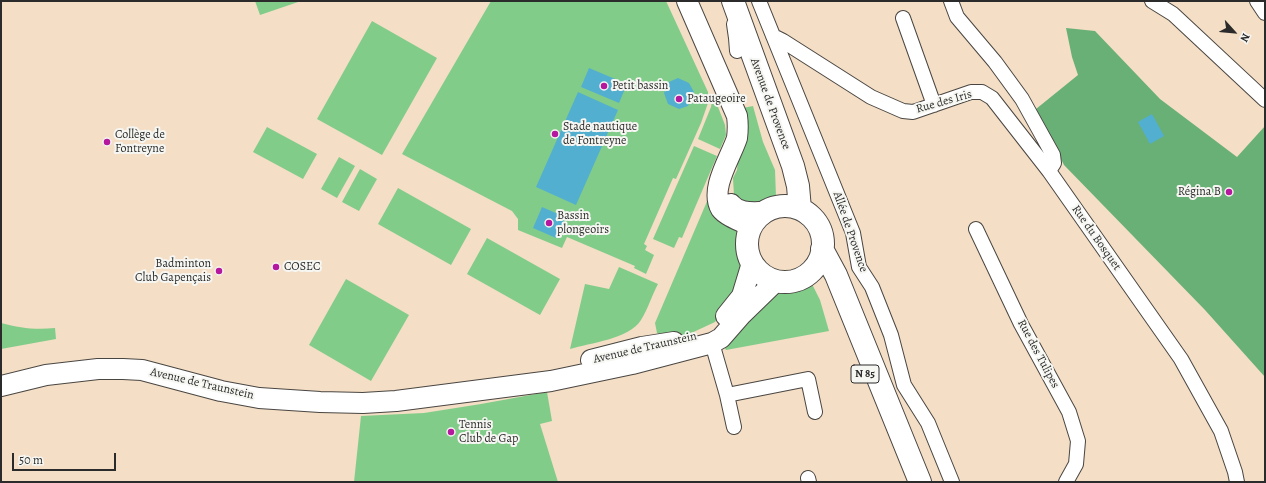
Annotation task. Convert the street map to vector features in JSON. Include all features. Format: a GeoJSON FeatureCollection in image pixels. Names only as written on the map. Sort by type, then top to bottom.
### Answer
{"type":"FeatureCollection","features":[{"type":"Feature","properties":{"kind":"main road","name":"Avenue de Provence"},"geometry":{"type":"LineString","coordinates":[[718,1],[784,170],[786,192],[774,213]]}},
{"type":"Feature","properties":{"kind":"main road","name":"Avenue de Provence"},"geometry":{"type":"LineString","coordinates":[[733,1],[793,166],[798,186],[774,213],[748,235],[748,254],[752,263]]}},
{"type":"Feature","properties":{"kind":"main road","name":"N 85"},"geometry":{"type":"LineString","coordinates":[[774,213],[810,216],[818,225],[822,237],[822,249],[836,275],[920,482]]}},
{"type":"Feature","properties":{"kind":"main road"},"geometry":{"type":"LineString","coordinates":[[752,263],[758,271],[766,277],[776,281],[789,282],[801,278],[811,271],[819,261],[822,249]]}},
{"type":"Feature","properties":{"kind":"main road","name":"N 85"},"geometry":{"type":"LineString","coordinates":[[811,271],[828,289],[884,418],[909,482]]}},
{"type":"Feature","properties":{"kind":"street"},"geometry":{"type":"LineString","coordinates":[[687,1],[737,116],[738,126],[736,138],[726,164],[727,198],[734,208],[745,212],[774,213]]}},
{"type":"Feature","properties":{"kind":"street"},"geometry":{"type":"LineString","coordinates":[[725,1],[733,22],[737,51]]}},
{"type":"Feature","properties":{"kind":"street","name":"Allée de Provence"},"geometry":{"type":"LineString","coordinates":[[759,1],[853,233],[859,267],[872,287],[891,335],[904,385],[928,423],[952,482]]}},
{"type":"Feature","properties":{"kind":"street"},"geometry":{"type":"LineString","coordinates":[[951,1],[957,18],[995,62],[1022,99],[1053,155],[1054,163],[1049,171]]}},
{"type":"Feature","properties":{"kind":"street"},"geometry":{"type":"LineString","coordinates":[[1152,1],[1173,14],[1265,100]]}},
{"type":"Feature","properties":{"kind":"street"},"geometry":{"type":"LineString","coordinates":[[1257,1],[1265,13]]}},
{"type":"Feature","properties":{"kind":"street"},"geometry":{"type":"LineString","coordinates":[[903,18],[934,105]]}},
{"type":"Feature","properties":{"kind":"street","name":"Rue des Iris"},"geometry":{"type":"LineString","coordinates":[[773,36],[871,97],[903,111],[913,112],[971,92],[982,92],[992,98],[1049,171]]}},
{"type":"Feature","properties":{"kind":"street","name":"Rue du Bosquet"},"geometry":{"type":"LineString","coordinates":[[1049,171],[1181,359],[1221,432],[1237,482]]}},
{"type":"Feature","properties":{"kind":"street","name":"Rue des Tulipes"},"geometry":{"type":"LineString","coordinates":[[976,229],[1021,324],[1069,412],[1078,441],[1076,464],[1066,482]]}},
{"type":"Feature","properties":{"kind":"street","name":"Avenue de Traunstein"},"geometry":{"type":"LineString","coordinates":[[476,391],[642,346],[680,341],[704,335],[720,325],[742,296],[752,263]]}},
{"type":"Feature","properties":{"kind":"street","name":"Avenue de Traunstein"},"geometry":{"type":"LineString","coordinates":[[1,386],[46,375],[92,369],[117,369],[142,370],[221,391],[259,398],[286,400],[363,403],[396,401],[476,391],[551,380],[626,366],[712,344],[721,338],[742,314],[776,281]]}},
{"type":"Feature","properties":{"kind":"street"},"geometry":{"type":"LineString","coordinates":[[712,344],[727,395],[734,427]]}},
{"type":"Feature","properties":{"kind":"street"},"geometry":{"type":"LineString","coordinates":[[727,395],[808,379],[815,412]]}},
{"type":"Feature","properties":{"kind":"green space"},"geometry":{"type":"Polygon","coordinates":[[[255,1],[301,1],[260,15],[255,1]]]}},
{"type":"Feature","properties":{"kind":"green space","name":"Stade nautique de Fontreyne"},"geometry":{"type":"Polygon","coordinates":[[[491,1],[666,1],[708,92],[708,103],[701,123],[676,179],[673,178],[644,244],[647,246],[645,250],[654,255],[646,274],[634,268],[635,266],[567,237],[562,248],[518,230],[518,219],[512,211],[402,154],[491,1]]]}},
{"type":"Feature","properties":{"kind":"green space"},"geometry":{"type":"Polygon","coordinates":[[[372,21],[437,58],[382,155],[317,119],[372,21]]]}},
{"type":"Feature","properties":{"kind":"green space"},"geometry":{"type":"Polygon","coordinates":[[[1066,28],[1095,31],[1160,99],[1237,157],[1265,126],[1265,377],[1205,310],[1064,165],[1036,109],[1078,75],[1072,57],[1066,28]]]}},
{"type":"Feature","properties":{"kind":"green space"},"geometry":{"type":"Polygon","coordinates":[[[713,94],[725,125],[726,135],[720,149],[698,139],[711,107],[713,94]]]}},
{"type":"Feature","properties":{"kind":"green space"},"geometry":{"type":"Polygon","coordinates":[[[753,106],[763,142],[775,170],[776,197],[773,204],[761,208],[752,207],[734,196],[733,178],[737,170],[743,108],[753,106]]]}},
{"type":"Feature","properties":{"kind":"green space"},"geometry":{"type":"Polygon","coordinates":[[[267,127],[317,154],[303,179],[253,152],[267,127]]]}},
{"type":"Feature","properties":{"kind":"green space"},"geometry":{"type":"Polygon","coordinates":[[[694,146],[717,156],[682,238],[679,237],[674,248],[653,239],[694,146]]]}},
{"type":"Feature","properties":{"kind":"green space"},"geometry":{"type":"Polygon","coordinates":[[[339,157],[355,166],[337,198],[321,189],[339,157]]]}},
{"type":"Feature","properties":{"kind":"green space"},"geometry":{"type":"Polygon","coordinates":[[[360,169],[377,179],[359,211],[342,202],[360,169]]]}},
{"type":"Feature","properties":{"kind":"green space"},"geometry":{"type":"Polygon","coordinates":[[[398,188],[471,229],[451,265],[378,224],[398,188]]]}},
{"type":"Feature","properties":{"kind":"green space"},"geometry":{"type":"Polygon","coordinates":[[[711,192],[744,229],[744,251],[747,261],[730,300],[715,322],[687,335],[667,338],[657,333],[655,323],[711,192]]]}},
{"type":"Feature","properties":{"kind":"green space"},"geometry":{"type":"Polygon","coordinates":[[[487,238],[560,279],[540,315],[467,274],[487,238]]]}},
{"type":"Feature","properties":{"kind":"green space"},"geometry":{"type":"Polygon","coordinates":[[[619,267],[658,284],[641,320],[628,332],[619,336],[570,349],[585,284],[609,289],[619,267]]]}},
{"type":"Feature","properties":{"kind":"green space"},"geometry":{"type":"Polygon","coordinates":[[[346,279],[409,315],[371,381],[309,345],[346,279]]]}},
{"type":"Feature","properties":{"kind":"green space"},"geometry":{"type":"Polygon","coordinates":[[[811,282],[820,300],[829,331],[726,350],[722,343],[776,290],[794,289],[811,282]]]}},
{"type":"Feature","properties":{"kind":"green space"},"geometry":{"type":"Polygon","coordinates":[[[1,323],[28,328],[55,328],[56,339],[1,349],[1,323]]]}},
{"type":"Feature","properties":{"kind":"green space","name":"Tennis Club de Gap"},"geometry":{"type":"Polygon","coordinates":[[[547,392],[552,421],[540,424],[558,482],[354,482],[361,416],[424,413],[547,392]]]}},
{"type":"Feature","properties":{"kind":"water","name":"Petit bassin"},"geometry":{"type":"Polygon","coordinates":[[[589,68],[627,84],[619,103],[581,87],[589,68]]]}},
{"type":"Feature","properties":{"kind":"water","name":"Pataugeoire"},"geometry":{"type":"Polygon","coordinates":[[[678,78],[689,83],[694,92],[688,106],[679,109],[668,104],[664,93],[669,82],[678,78]]]}},
{"type":"Feature","properties":{"kind":"water"},"geometry":{"type":"Polygon","coordinates":[[[578,92],[618,110],[576,205],[536,187],[578,92]]]}},
{"type":"Feature","properties":{"kind":"water"},"geometry":{"type":"Polygon","coordinates":[[[1152,114],[1164,136],[1150,144],[1138,122],[1152,114]]]}},
{"type":"Feature","properties":{"kind":"water","name":"Bassin plongeoirs"},"geometry":{"type":"Polygon","coordinates":[[[542,207],[565,217],[556,238],[533,228],[542,207]]]}},
{"type":"Feature","properties":{"kind":"place","name":"Petit bassin"},"geometry":{"type":"Point","coordinates":[604,86]}},
{"type":"Feature","properties":{"kind":"place","name":"Pataugeoire"},"geometry":{"type":"Point","coordinates":[679,99]}},
{"type":"Feature","properties":{"kind":"place","name":"Stade nautique de Fontreyne"},"geometry":{"type":"Point","coordinates":[555,134]}},
{"type":"Feature","properties":{"kind":"place","name":"Collège de Fontreyne"},"geometry":{"type":"Point","coordinates":[107,142]}},
{"type":"Feature","properties":{"kind":"place","name":"Régina B"},"geometry":{"type":"Point","coordinates":[1229,192]}},
{"type":"Feature","properties":{"kind":"place","name":"Bassin plongeoirs"},"geometry":{"type":"Point","coordinates":[549,223]}},
{"type":"Feature","properties":{"kind":"place","name":"COSEC"},"geometry":{"type":"Point","coordinates":[276,267]}},
{"type":"Feature","properties":{"kind":"place","name":"Badminton Club Gapençais"},"geometry":{"type":"Point","coordinates":[219,271]}},
{"type":"Feature","properties":{"kind":"place","name":"Tennis Club de Gap"},"geometry":{"type":"Point","coordinates":[451,432]}}]}
